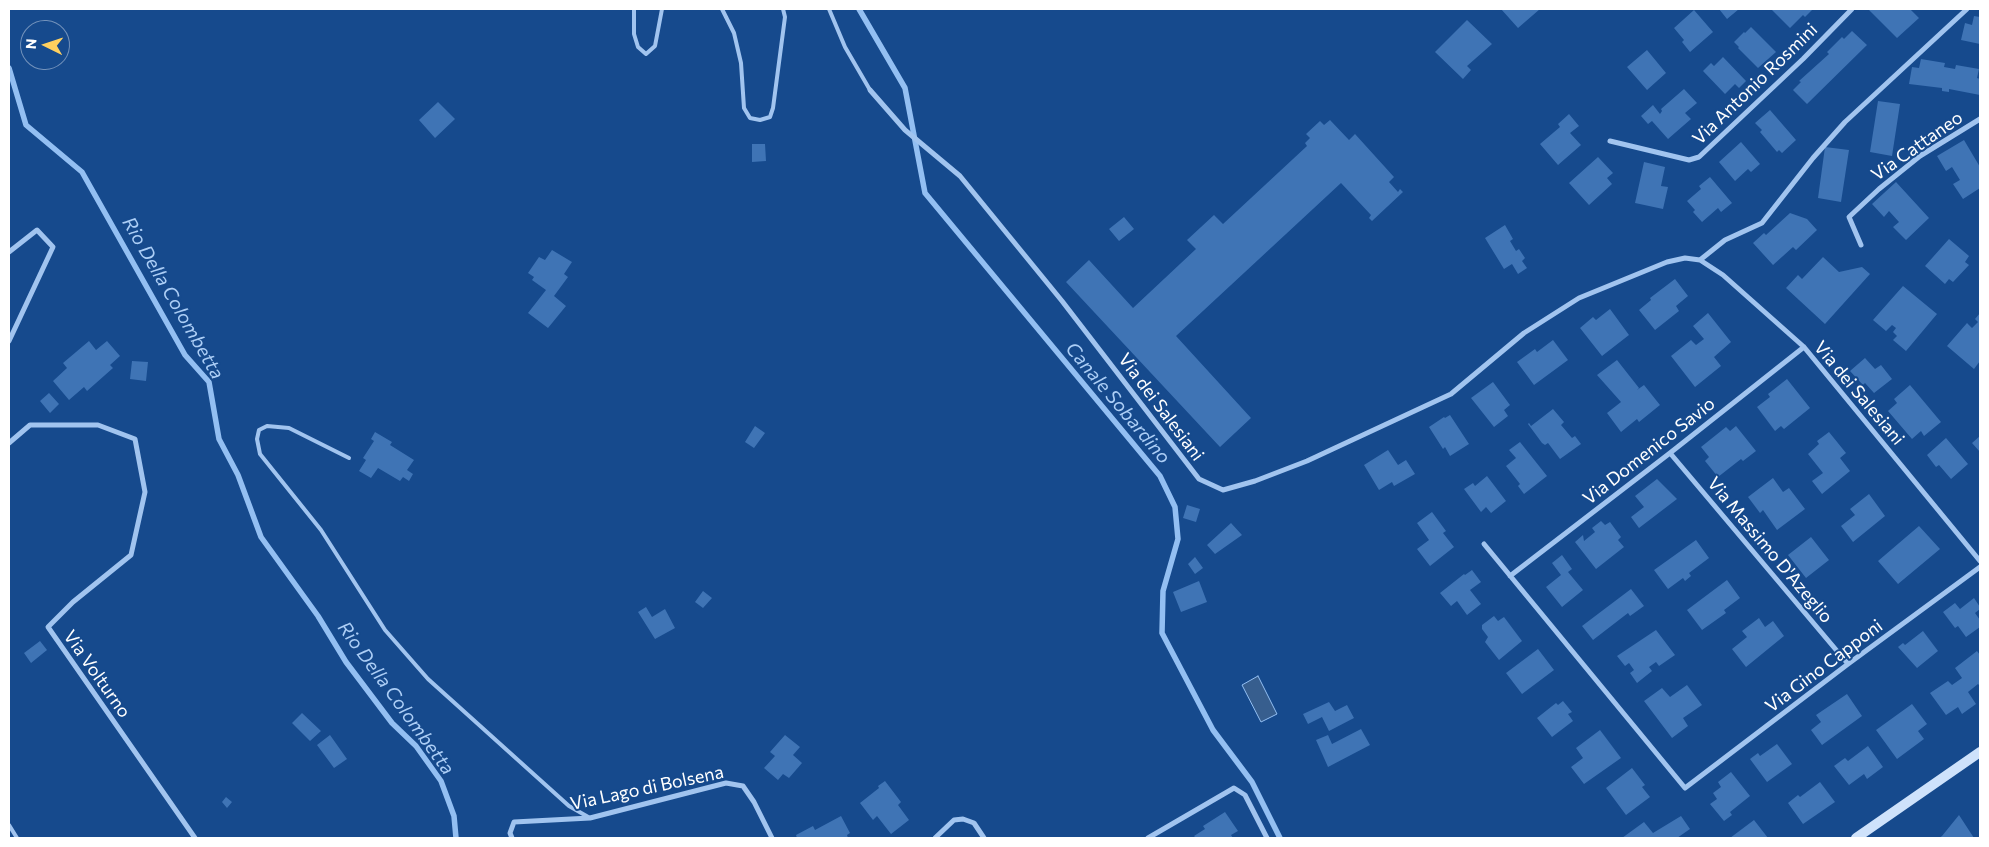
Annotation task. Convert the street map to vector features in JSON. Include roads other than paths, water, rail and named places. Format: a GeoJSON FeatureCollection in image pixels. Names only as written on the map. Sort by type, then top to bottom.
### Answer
{"type":"FeatureCollection","features":[{"type":"Feature","properties":{"kind":"main road"},"geometry":{"type":"LineString","coordinates":[[1860,837],[1980,752]]}},
{"type":"Feature","properties":{"kind":"street","name":"Via Antonio Rosmini"},"geometry":{"type":"LineString","coordinates":[[1610,141],[1689,160],[1699,157],[1803,59],[1852,9]]}},
{"type":"Feature","properties":{"kind":"street"},"geometry":{"type":"LineString","coordinates":[[1700,260],[1725,240],[1762,223],[1813,158],[1845,122],[1966,9]]}},
{"type":"Feature","properties":{"kind":"street","name":"Via dei Salesiani"},"geometry":{"type":"LineString","coordinates":[[870,90],[906,130],[960,176],[1062,301],[1199,479],[1224,490],[1255,481],[1308,460],[1451,394],[1524,333],[1579,298],[1667,262],[1685,258],[1700,260],[1723,275],[1804,347],[1980,561]]}},
{"type":"Feature","properties":{"kind":"street","name":"Via Cattaneo"},"geometry":{"type":"LineString","coordinates":[[1861,244],[1849,218],[1878,189],[1920,156],[1980,119]]}},
{"type":"Feature","properties":{"kind":"street"},"geometry":{"type":"LineString","coordinates":[[9,252],[37,230],[53,247],[9,341]]}},
{"type":"Feature","properties":{"kind":"street","name":"Via Domenico Savio"},"geometry":{"type":"LineString","coordinates":[[1510,576],[1804,347]]}},
{"type":"Feature","properties":{"kind":"street","name":"Via Volturno"},"geometry":{"type":"LineString","coordinates":[[9,443],[30,425],[98,425],[134,439],[145,492],[131,554],[73,602],[48,627],[195,838]]}},
{"type":"Feature","properties":{"kind":"street","name":"Via Massimo D'Azeglio"},"geometry":{"type":"LineString","coordinates":[[1670,453],[1848,664]]}},
{"type":"Feature","properties":{"kind":"street"},"geometry":{"type":"LineString","coordinates":[[1484,544],[1510,576]]}},
{"type":"Feature","properties":{"kind":"street","name":"Via Gino Capponi"},"geometry":{"type":"LineString","coordinates":[[1510,576],[1685,788],[1848,664],[1980,567]]}},
{"type":"Feature","properties":{"kind":"street","name":"Via Lago di Bolsena"},"geometry":{"type":"LineString","coordinates":[[512,838],[510,833],[514,822],[590,818],[726,783],[743,786],[754,802],[772,838]]}},
{"type":"Feature","properties":{"kind":"street"},"geometry":{"type":"LineString","coordinates":[[1148,838],[1234,788],[1245,795],[1267,838]]}},
{"type":"Feature","properties":{"kind":"street"},"geometry":{"type":"LineString","coordinates":[[935,838],[954,820],[962,819],[974,823],[984,838]]}},
{"type":"Feature","properties":{"kind":"lane"},"geometry":{"type":"LineString","coordinates":[[634,9],[636,40],[638,47],[646,54],[655,46],[662,9]]}},
{"type":"Feature","properties":{"kind":"lane"},"geometry":{"type":"LineString","coordinates":[[722,9],[734,33],[741,63],[744,108],[750,118],[760,120],[770,117],[773,108],[785,17],[783,9]]}},
{"type":"Feature","properties":{"kind":"lane","name":"Via dei Salesiani"},"geometry":{"type":"LineString","coordinates":[[829,9],[845,47],[870,90]]}},
{"type":"Feature","properties":{"kind":"lane"},"geometry":{"type":"LineString","coordinates":[[349,458],[289,428],[267,426],[259,430],[257,438],[260,454],[321,530],[385,630],[428,679],[568,806],[590,818]]}},
{"type":"Feature","properties":{"kind":"lane"},"geometry":{"type":"LineString","coordinates":[[9,825],[17,838]]}},
{"type":"Feature","properties":{"kind":"water"},"geometry":{"type":"Polygon","coordinates":[[[1258,676],[1277,714],[1261,722],[1242,685],[1258,676]]]}},
{"type":"Feature","properties":{"kind":"waterway","name":"Canale Sobardino"},"geometry":{"type":"LineString","coordinates":[[859,9],[905,88],[925,193],[1160,476],[1175,507],[1178,539],[1163,591],[1162,633],[1213,730],[1252,782],[1280,838]]}},
{"type":"Feature","properties":{"kind":"waterway","name":"Rio Della Colombetta"},"geometry":{"type":"LineString","coordinates":[[9,68],[26,125],[82,172],[185,355],[209,382],[219,439],[238,475],[261,537],[318,616],[346,662],[392,723],[416,746],[441,781],[454,816],[456,838]]}}]}
